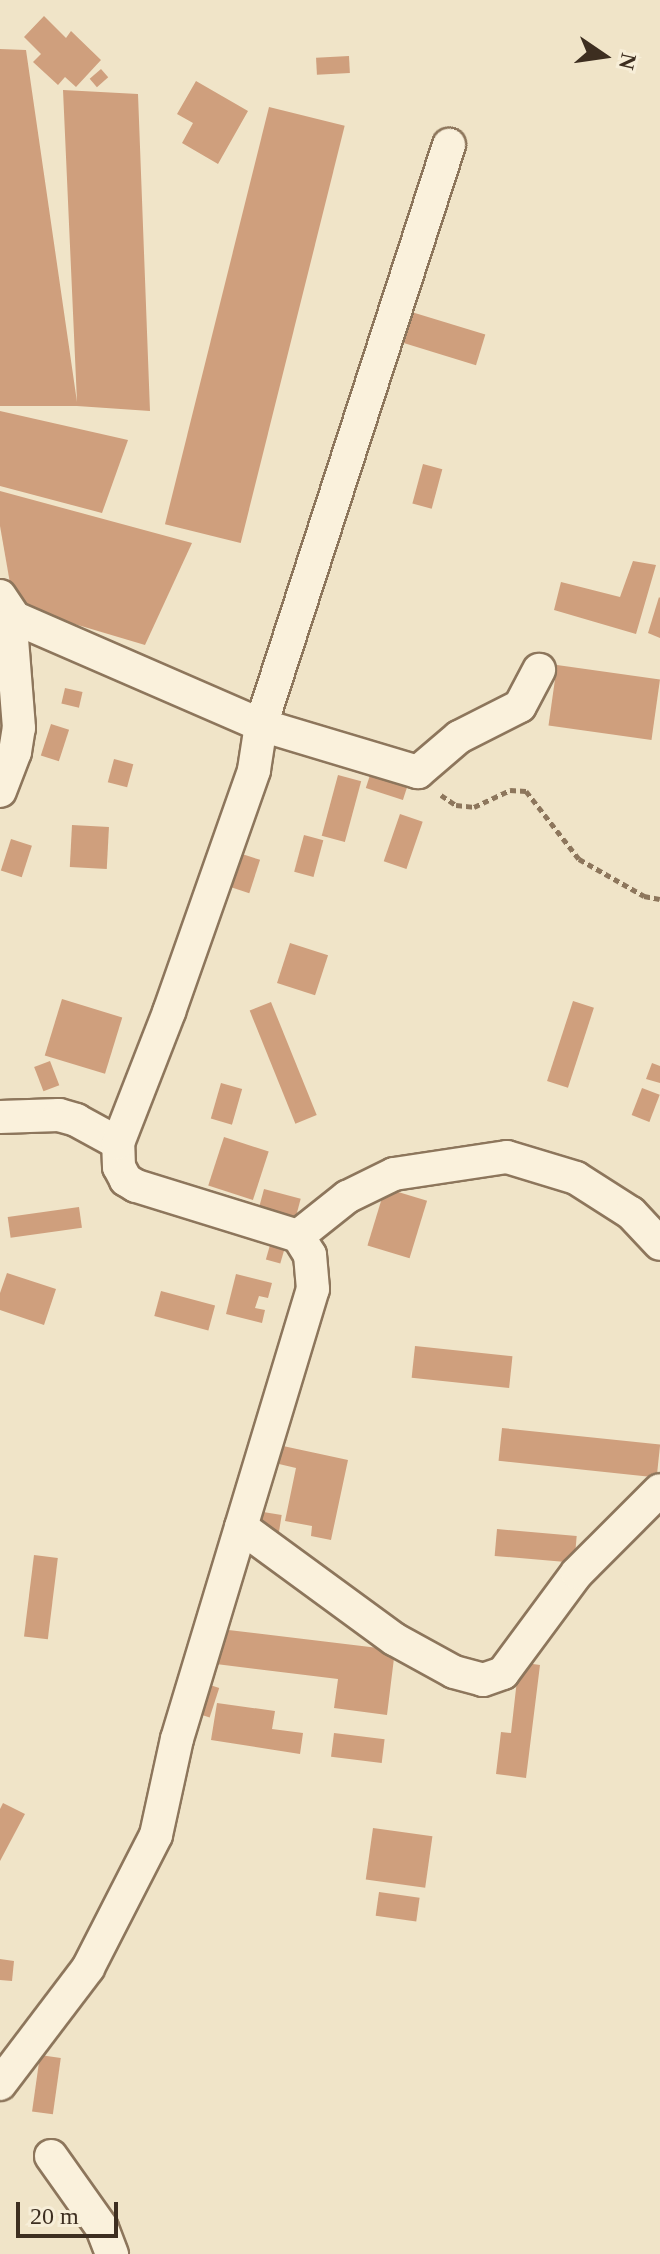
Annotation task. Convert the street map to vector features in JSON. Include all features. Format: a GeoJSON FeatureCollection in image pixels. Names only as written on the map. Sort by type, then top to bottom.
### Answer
{"type":"FeatureCollection","features":[{"type":"Feature","properties":{"kind":"street"},"geometry":{"type":"LineString","coordinates":[[0,2084],[88,1968],[156,1835],[177,1739],[313,1289],[310,1255],[298,1236],[136,1186],[126,1180],[119,1167],[118,1143],[169,1012],[254,770],[261,725],[449,145]]}},
{"type":"Feature","properties":{"kind":"street"},"geometry":{"type":"LineString","coordinates":[[8,607],[261,725],[418,772],[459,737],[520,706],[539,670]]}},
{"type":"Feature","properties":{"kind":"street"},"geometry":{"type":"LineString","coordinates":[[0,791],[15,752],[19,728],[8,607]]}},
{"type":"Feature","properties":{"kind":"street"},"geometry":{"type":"LineString","coordinates":[[0,1117],[59,1115],[76,1120],[118,1143]]}},
{"type":"Feature","properties":{"kind":"street"},"geometry":{"type":"LineString","coordinates":[[298,1236],[347,1197],[394,1174],[507,1157],[576,1178],[631,1213],[660,1244]]}},
{"type":"Feature","properties":{"kind":"street"},"geometry":{"type":"LineString","coordinates":[[241,1527],[394,1639],[454,1672],[483,1680],[503,1673],[577,1573],[660,1490]]}},
{"type":"Feature","properties":{"kind":"street"},"geometry":{"type":"LineString","coordinates":[[51,2156],[102,2228],[112,2254]]}},
{"type":"Feature","properties":{"kind":"path"},"geometry":{"type":"LineString","coordinates":[[418,772],[456,805],[474,807],[510,790],[526,791],[579,859],[644,896],[660,899]]}},
{"type":"Feature","properties":{"kind":"building"},"geometry":{"type":"Polygon","coordinates":[[[44,16],[66,38],[71,31],[101,60],[76,87],[65,77],[58,85],[33,62],[41,54],[24,37],[44,16]]]}},
{"type":"Feature","properties":{"kind":"building"},"geometry":{"type":"Polygon","coordinates":[[[0,49],[26,50],[77,402],[63,90],[138,94],[150,411],[77,406],[0,406],[0,49]]]}},
{"type":"Feature","properties":{"kind":"building"},"geometry":{"type":"Polygon","coordinates":[[[349,56],[350,73],[317,75],[316,58],[349,56]]]}},
{"type":"Feature","properties":{"kind":"building"},"geometry":{"type":"Polygon","coordinates":[[[101,69],[108,77],[97,87],[90,79],[101,69]]]}},
{"type":"Feature","properties":{"kind":"building"},"geometry":{"type":"Polygon","coordinates":[[[196,81],[248,111],[218,164],[182,143],[193,123],[177,114],[196,81]]]}},
{"type":"Feature","properties":{"kind":"building"},"geometry":{"type":"Polygon","coordinates":[[[269,107],[345,126],[241,543],[165,524],[269,107]]]}},
{"type":"Feature","properties":{"kind":"building"},"geometry":{"type":"Polygon","coordinates":[[[405,310],[485,335],[476,365],[396,341],[405,310]]]}},
{"type":"Feature","properties":{"kind":"building"},"geometry":{"type":"Polygon","coordinates":[[[0,411],[128,440],[102,513],[0,486],[0,411]]]}},
{"type":"Feature","properties":{"kind":"building"},"geometry":{"type":"Polygon","coordinates":[[[423,464],[442,469],[432,509],[412,504],[423,464]]]}},
{"type":"Feature","properties":{"kind":"building"},"geometry":{"type":"Polygon","coordinates":[[[0,491],[192,543],[145,645],[14,606],[0,526],[0,491]]]}},
{"type":"Feature","properties":{"kind":"building"},"geometry":{"type":"Polygon","coordinates":[[[633,561],[656,565],[636,634],[554,610],[561,582],[620,597],[633,561]]]}},
{"type":"Feature","properties":{"kind":"building"},"geometry":{"type":"Polygon","coordinates":[[[660,598],[660,638],[648,633],[660,598]]]}},
{"type":"Feature","properties":{"kind":"building"},"geometry":{"type":"Polygon","coordinates":[[[557,665],[660,679],[651,740],[549,725],[557,665]]]}},
{"type":"Feature","properties":{"kind":"building"},"geometry":{"type":"Polygon","coordinates":[[[65,688],[83,692],[79,708],[61,704],[65,688]]]}},
{"type":"Feature","properties":{"kind":"building"},"geometry":{"type":"Polygon","coordinates":[[[51,724],[69,730],[59,761],[41,755],[51,724]]]}},
{"type":"Feature","properties":{"kind":"building"},"geometry":{"type":"Polygon","coordinates":[[[114,759],[133,764],[127,787],[108,782],[114,759]]]}},
{"type":"Feature","properties":{"kind":"building"},"geometry":{"type":"Polygon","coordinates":[[[372,769],[409,781],[403,800],[366,788],[372,769]]]}},
{"type":"Feature","properties":{"kind":"building"},"geometry":{"type":"Polygon","coordinates":[[[338,775],[361,781],[345,842],[322,836],[338,775]]]}},
{"type":"Feature","properties":{"kind":"building"},"geometry":{"type":"Polygon","coordinates":[[[400,814],[423,822],[406,869],[384,861],[400,814]]]}},
{"type":"Feature","properties":{"kind":"building"},"geometry":{"type":"Polygon","coordinates":[[[72,825],[109,827],[107,869],[70,867],[72,825]]]}},
{"type":"Feature","properties":{"kind":"building"},"geometry":{"type":"Polygon","coordinates":[[[304,835],[323,840],[313,877],[294,872],[304,835]]]}},
{"type":"Feature","properties":{"kind":"building"},"geometry":{"type":"Polygon","coordinates":[[[11,839],[32,846],[22,877],[1,870],[11,839]]]}},
{"type":"Feature","properties":{"kind":"building"},"geometry":{"type":"Polygon","coordinates":[[[242,854],[260,860],[249,893],[231,887],[242,854]]]}},
{"type":"Feature","properties":{"kind":"building"},"geometry":{"type":"Polygon","coordinates":[[[290,943],[328,955],[315,995],[277,983],[290,943]]]}},
{"type":"Feature","properties":{"kind":"building"},"geometry":{"type":"Polygon","coordinates":[[[62,999],[122,1017],[105,1074],[45,1055],[62,999]]]}},
{"type":"Feature","properties":{"kind":"building"},"geometry":{"type":"Polygon","coordinates":[[[573,1001],[594,1008],[568,1088],[547,1081],[573,1001]]]}},
{"type":"Feature","properties":{"kind":"building"},"geometry":{"type":"Polygon","coordinates":[[[271,1002],[317,1115],[295,1124],[250,1011],[271,1002]]]}},
{"type":"Feature","properties":{"kind":"building"},"geometry":{"type":"Polygon","coordinates":[[[50,1061],[59,1085],[43,1091],[34,1067],[50,1061]]]}},
{"type":"Feature","properties":{"kind":"building"},"geometry":{"type":"Polygon","coordinates":[[[652,1063],[660,1066],[660,1083],[646,1079],[652,1063]]]}},
{"type":"Feature","properties":{"kind":"building"},"geometry":{"type":"Polygon","coordinates":[[[221,1083],[242,1089],[232,1125],[211,1119],[221,1083]]]}},
{"type":"Feature","properties":{"kind":"building"},"geometry":{"type":"Polygon","coordinates":[[[642,1088],[660,1095],[649,1122],[632,1115],[642,1088]]]}},
{"type":"Feature","properties":{"kind":"building"},"geometry":{"type":"Polygon","coordinates":[[[224,1137],[269,1152],[253,1200],[208,1186],[224,1137]]]}},
{"type":"Feature","properties":{"kind":"building"},"geometry":{"type":"Polygon","coordinates":[[[385,1188],[427,1201],[410,1258],[367,1245],[385,1188]]]}},
{"type":"Feature","properties":{"kind":"building"},"geometry":{"type":"Polygon","coordinates":[[[264,1189],[301,1199],[294,1223],[258,1213],[264,1189]]]}},
{"type":"Feature","properties":{"kind":"building"},"geometry":{"type":"Polygon","coordinates":[[[79,1207],[82,1228],[11,1238],[8,1217],[79,1207]]]}},
{"type":"Feature","properties":{"kind":"building"},"geometry":{"type":"Polygon","coordinates":[[[270,1245],[284,1249],[280,1264],[266,1259],[270,1245]]]}},
{"type":"Feature","properties":{"kind":"building"},"geometry":{"type":"Polygon","coordinates":[[[7,1273],[56,1289],[44,1325],[0,1310],[0,1293],[7,1273]]]}},
{"type":"Feature","properties":{"kind":"building"},"geometry":{"type":"Polygon","coordinates":[[[236,1274],[272,1283],[268,1298],[259,1296],[255,1308],[265,1310],[262,1323],[226,1314],[236,1274]]]}},
{"type":"Feature","properties":{"kind":"building"},"geometry":{"type":"Polygon","coordinates":[[[161,1291],[215,1305],[208,1331],[154,1316],[161,1291]]]}},
{"type":"Feature","properties":{"kind":"building"},"geometry":{"type":"Polygon","coordinates":[[[415,1346],[512,1356],[509,1388],[412,1378],[415,1346]]]}},
{"type":"Feature","properties":{"kind":"building"},"geometry":{"type":"Polygon","coordinates":[[[502,1428],[660,1445],[657,1477],[499,1461],[502,1428]]]}},
{"type":"Feature","properties":{"kind":"building"},"geometry":{"type":"Polygon","coordinates":[[[283,1446],[348,1460],[331,1540],[311,1536],[312,1526],[285,1521],[296,1468],[279,1464],[283,1446]]]}},
{"type":"Feature","properties":{"kind":"building"},"geometry":{"type":"Polygon","coordinates":[[[257,1511],[282,1515],[279,1535],[254,1531],[257,1511]]]}},
{"type":"Feature","properties":{"kind":"building"},"geometry":{"type":"Polygon","coordinates":[[[497,1529],[577,1536],[574,1563],[495,1556],[497,1529]]]}},
{"type":"Feature","properties":{"kind":"building"},"geometry":{"type":"Polygon","coordinates":[[[34,1555],[58,1558],[48,1639],[24,1636],[34,1555]]]}},
{"type":"Feature","properties":{"kind":"building"},"geometry":{"type":"Polygon","coordinates":[[[220,1629],[395,1650],[387,1715],[334,1708],[338,1679],[216,1664],[220,1629]]]}},
{"type":"Feature","properties":{"kind":"building"},"geometry":{"type":"Polygon","coordinates":[[[519,1662],[540,1665],[526,1778],[496,1774],[501,1732],[511,1733],[519,1662]]]}},
{"type":"Feature","properties":{"kind":"building"},"geometry":{"type":"Polygon","coordinates":[[[204,1683],[219,1688],[210,1717],[194,1712],[204,1683]]]}},
{"type":"Feature","properties":{"kind":"building"},"geometry":{"type":"Polygon","coordinates":[[[217,1703],[275,1711],[272,1729],[303,1733],[300,1754],[211,1740],[217,1703]]]}},
{"type":"Feature","properties":{"kind":"building"},"geometry":{"type":"Polygon","coordinates":[[[334,1733],[385,1739],[382,1763],[331,1757],[334,1733]]]}},
{"type":"Feature","properties":{"kind":"building"},"geometry":{"type":"Polygon","coordinates":[[[3,1803],[25,1814],[0,1861],[0,1809],[3,1803]]]}},
{"type":"Feature","properties":{"kind":"building"},"geometry":{"type":"Polygon","coordinates":[[[373,1828],[432,1836],[425,1888],[366,1879],[373,1828]]]}},
{"type":"Feature","properties":{"kind":"building"},"geometry":{"type":"Polygon","coordinates":[[[379,1892],[420,1898],[416,1921],[376,1916],[379,1892]]]}},
{"type":"Feature","properties":{"kind":"building"},"geometry":{"type":"Polygon","coordinates":[[[0,1959],[14,1961],[12,1981],[0,1980],[0,1959]]]}},
{"type":"Feature","properties":{"kind":"building"},"geometry":{"type":"Polygon","coordinates":[[[40,2055],[61,2058],[53,2114],[32,2111],[40,2055]]]}}]}
